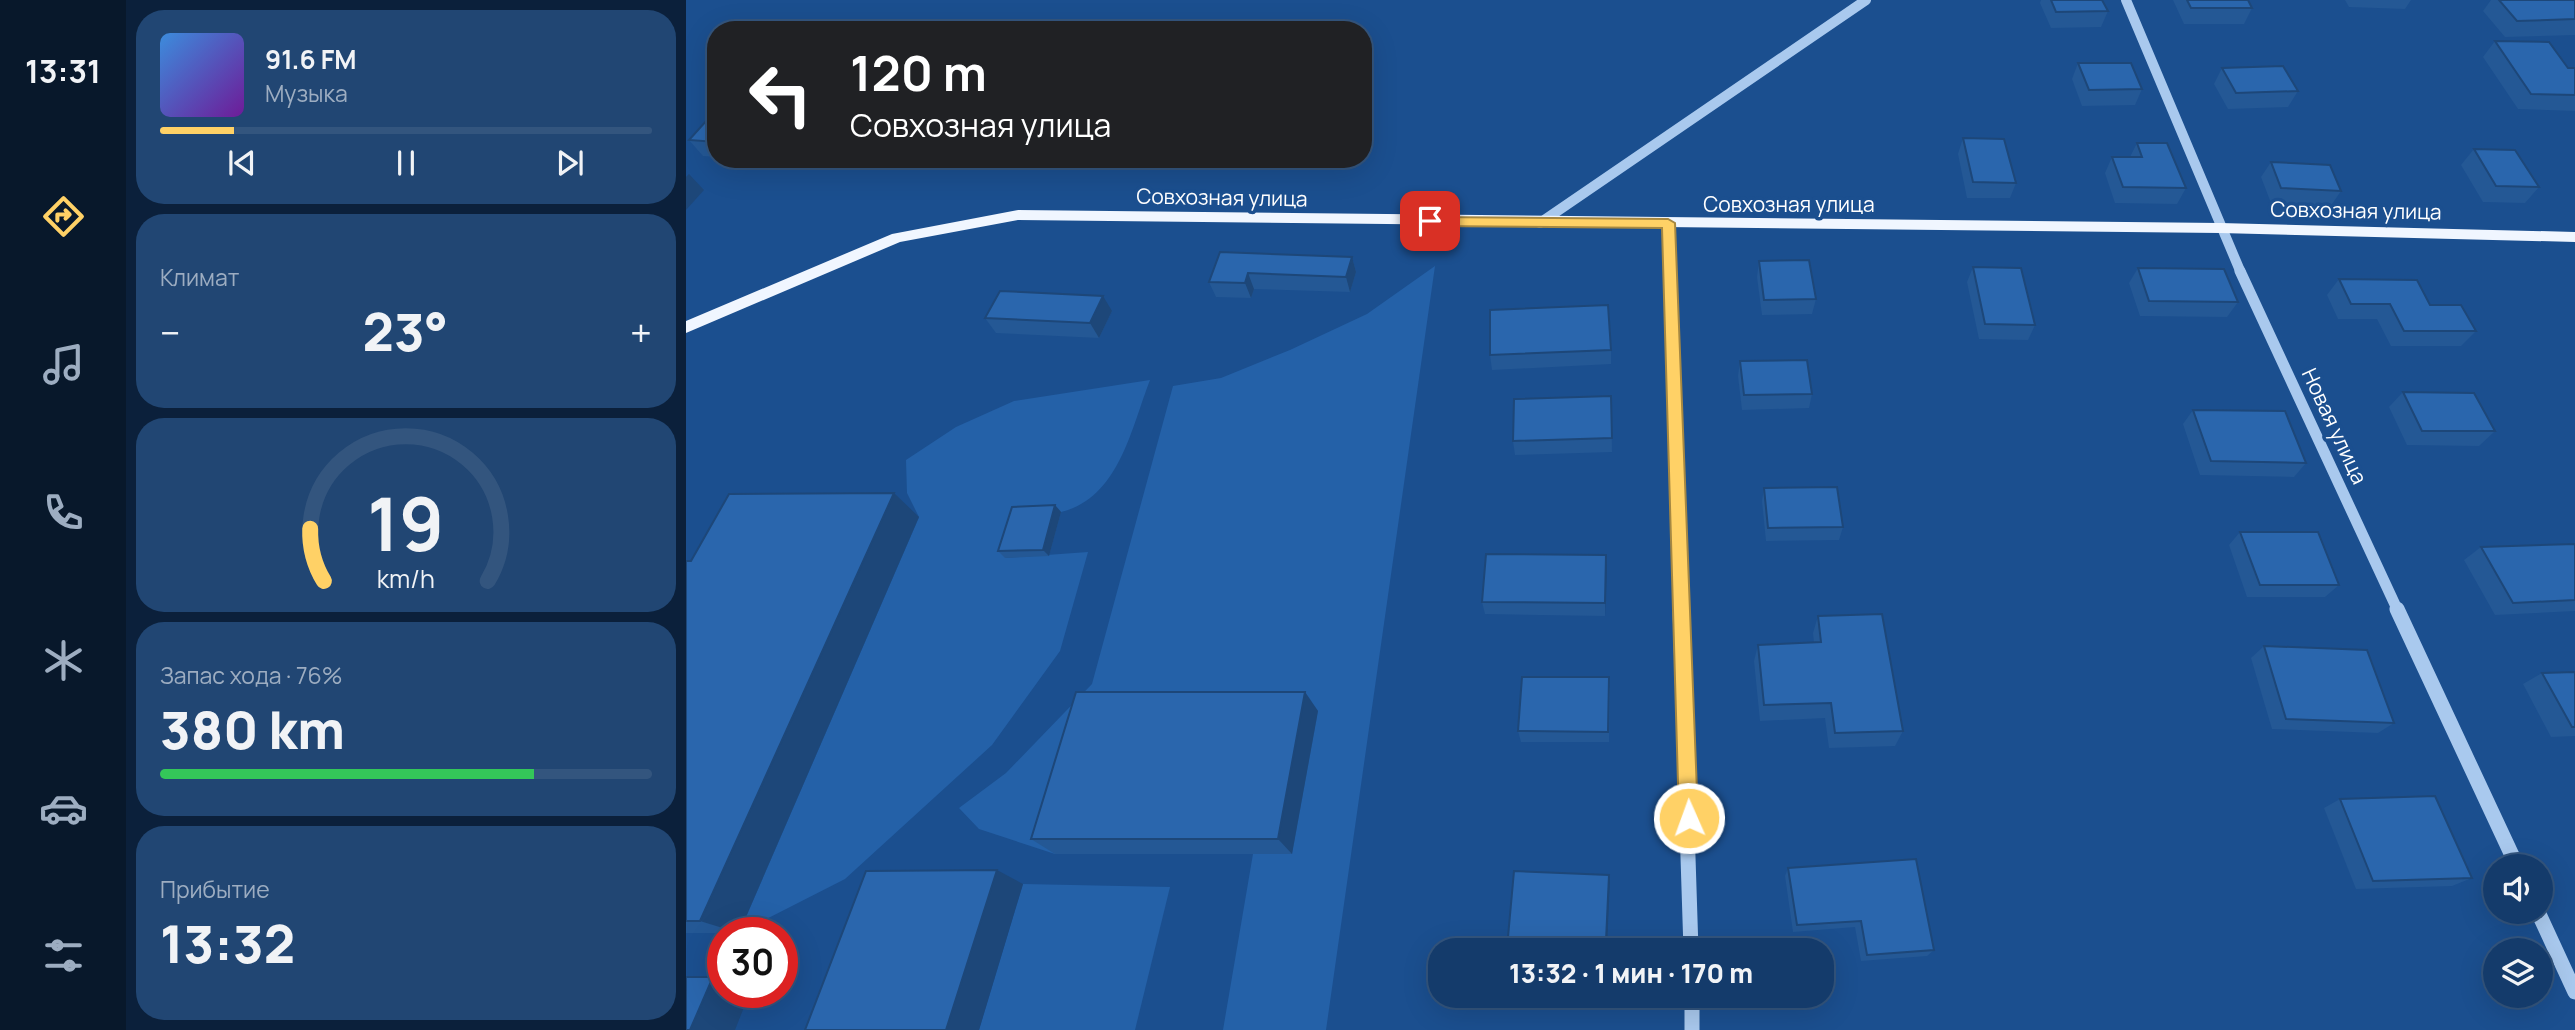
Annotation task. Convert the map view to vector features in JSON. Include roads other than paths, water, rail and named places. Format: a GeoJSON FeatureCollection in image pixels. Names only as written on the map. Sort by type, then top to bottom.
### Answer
{"type":"FeatureCollection","features":[{"type":"Feature","properties":{"kind":"main road","name":"Совхозная улица"},"geometry":{"type":"LineString","coordinates":[[686,327],[897,238],[1018,215],[1540,223],[2220,228],[2575,237]]}},
{"type":"Feature","properties":{"kind":"street"},"geometry":{"type":"LineString","coordinates":[[1540,223],[1866,0]]}},
{"type":"Feature","properties":{"kind":"street","name":"Новая улица"},"geometry":{"type":"LineString","coordinates":[[2126,0],[2220,228],[2510,854]]}},
{"type":"Feature","properties":{"kind":"street"},"geometry":{"type":"LineString","coordinates":[[1668,223],[1691,938]]}},
{"type":"Feature","properties":{"kind":"street"},"geometry":{"type":"LineString","coordinates":[[2544,924],[2575,992]]}},
{"type":"Feature","properties":{"kind":"street"},"geometry":{"type":"LineString","coordinates":[[1692,1008],[1692,1030]]}}]}
